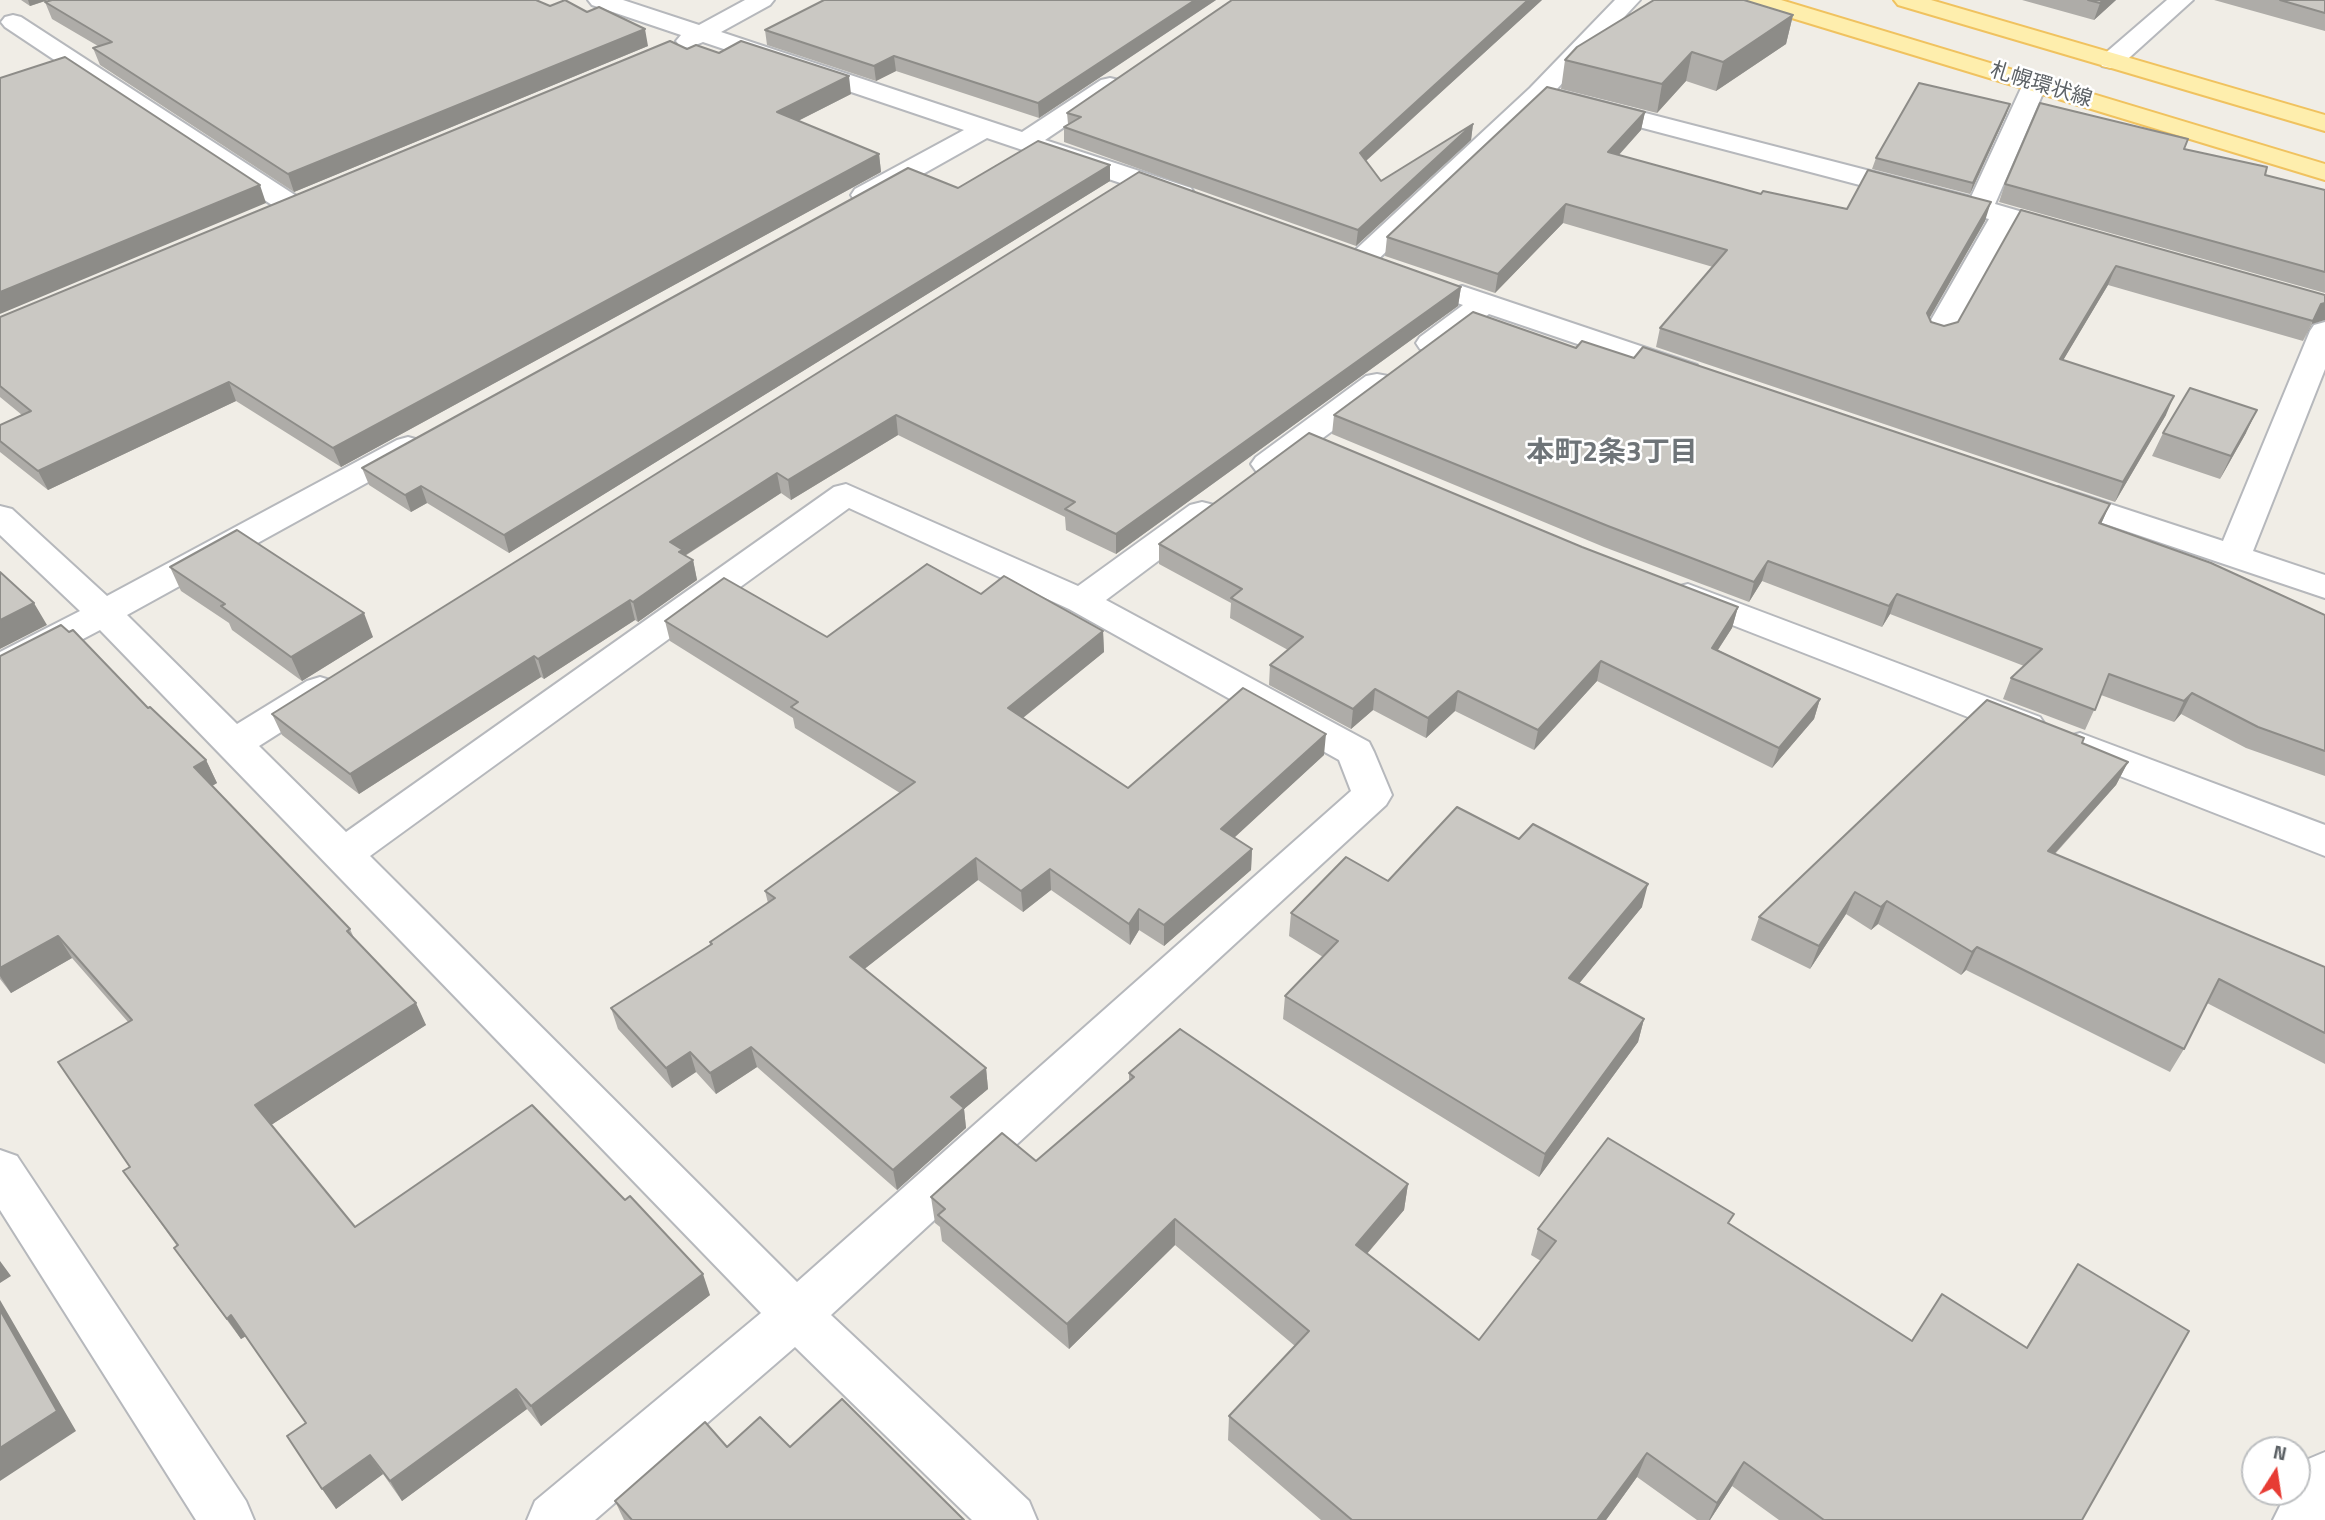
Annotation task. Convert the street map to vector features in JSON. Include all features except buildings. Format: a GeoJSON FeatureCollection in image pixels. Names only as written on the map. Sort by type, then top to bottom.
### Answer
{"type":"FeatureCollection","features":[{"type":"Feature","properties":{"kind":"main road","name":"札幌環状線"},"geometry":{"type":"LineString","coordinates":[[1757,0],[2325,172]]}},
{"type":"Feature","properties":{"kind":"main road","name":"札幌環状線"},"geometry":{"type":"LineString","coordinates":[[1906,0],[2325,123]]}},
{"type":"Feature","properties":{"kind":"street"},"geometry":{"type":"LineString","coordinates":[[600,0],[1212,205]]}},
{"type":"Feature","properties":{"kind":"street"},"geometry":{"type":"LineString","coordinates":[[665,50],[703,34],[762,0]]}},
{"type":"Feature","properties":{"kind":"street"},"geometry":{"type":"LineString","coordinates":[[1361,260],[1539,93],[1628,0]]}},
{"type":"Feature","properties":{"kind":"street"},"geometry":{"type":"LineString","coordinates":[[2110,61],[2181,0]]}},
{"type":"Feature","properties":{"kind":"street"},"geometry":{"type":"LineString","coordinates":[[6,24],[39,13]]}},
{"type":"Feature","properties":{"kind":"street"},"geometry":{"type":"LineString","coordinates":[[6,24],[291,205]]}},
{"type":"Feature","properties":{"kind":"street"},"geometry":{"type":"LineString","coordinates":[[1027,141],[1132,70]]}},
{"type":"Feature","properties":{"kind":"street"},"geometry":{"type":"LineString","coordinates":[[1938,334],[1992,213],[2035,84]]}},
{"type":"Feature","properties":{"kind":"street"},"geometry":{"type":"LineString","coordinates":[[1539,93],[2085,239]]}},
{"type":"Feature","properties":{"kind":"street"},"geometry":{"type":"LineString","coordinates":[[839,209],[986,128]]}},
{"type":"Feature","properties":{"kind":"street"},"geometry":{"type":"LineString","coordinates":[[1101,200],[1137,178]]}},
{"type":"Feature","properties":{"kind":"street"},"geometry":{"type":"LineString","coordinates":[[265,216],[316,195]]}},
{"type":"Feature","properties":{"kind":"street"},"geometry":{"type":"LineString","coordinates":[[1436,286],[1709,379]]}},
{"type":"Feature","properties":{"kind":"street"},"geometry":{"type":"LineString","coordinates":[[1081,601],[1485,303]]}},
{"type":"Feature","properties":{"kind":"street"},"geometry":{"type":"LineString","coordinates":[[2234,556],[2325,331]]}},
{"type":"Feature","properties":{"kind":"street"},"geometry":{"type":"LineString","coordinates":[[0,667],[437,431]]}},
{"type":"Feature","properties":{"kind":"street"},"geometry":{"type":"LineString","coordinates":[[1304,437],[1342,452]]}},
{"type":"Feature","properties":{"kind":"street"},"geometry":{"type":"LineString","coordinates":[[2037,489],[2325,587]]}},
{"type":"Feature","properties":{"kind":"street"},"geometry":{"type":"LineString","coordinates":[[343,855],[846,494],[1081,601],[1355,752],[1373,795],[796,1315],[554,1520]]}},
{"type":"Feature","properties":{"kind":"street"},"geometry":{"type":"LineString","coordinates":[[0,516],[104,613],[796,1315],[1010,1520]]}},
{"type":"Feature","properties":{"kind":"street"},"geometry":{"type":"LineString","coordinates":[[1655,582],[2325,841]]}},
{"type":"Feature","properties":{"kind":"street"},"geometry":{"type":"LineString","coordinates":[[234,744],[344,675]]}},
{"type":"Feature","properties":{"kind":"street"},"geometry":{"type":"LineString","coordinates":[[0,1170],[227,1520]]}},
{"type":"Feature","properties":{"kind":"street"},"geometry":{"type":"LineString","coordinates":[[2300,1520],[2325,1478]]}},
{"type":"Feature","properties":{"kind":"district","name":"本町2条3丁目"},"geometry":{"type":"Point","coordinates":[1612,454]}}]}
